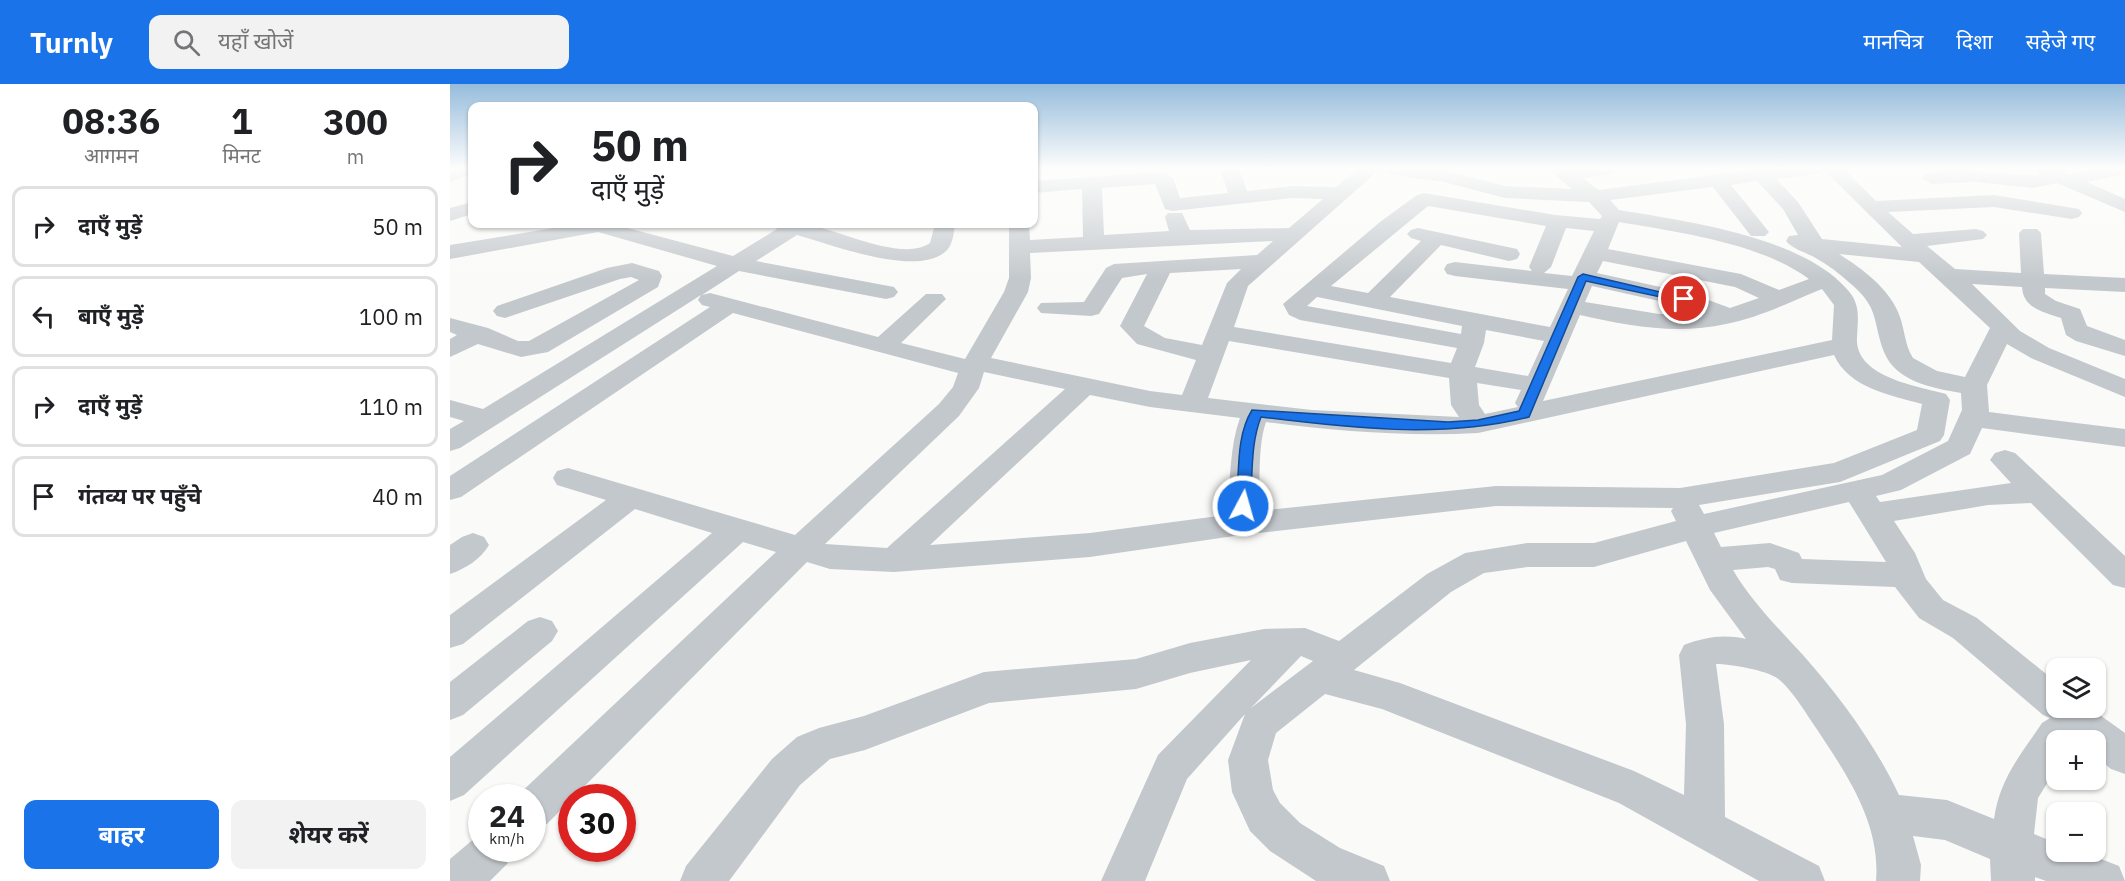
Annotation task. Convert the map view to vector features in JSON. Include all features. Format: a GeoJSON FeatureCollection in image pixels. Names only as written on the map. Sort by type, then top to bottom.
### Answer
{"type":"FeatureCollection","features":[{"type":"Feature","properties":{"kind":"street"},"geometry":{"type":"LineString","coordinates":[[1093,205],[1094,242]]}},
{"type":"Feature","properties":{"kind":"street"},"geometry":{"type":"LineString","coordinates":[[1172,205],[1181,237]]}},
{"type":"Feature","properties":{"kind":"street"},"geometry":{"type":"LineString","coordinates":[[1192,404],[1238,283],[1327,205]]}},
{"type":"Feature","properties":{"kind":"street"},"geometry":{"type":"LineString","coordinates":[[1416,205],[1387,226],[1295,304],[1297,310],[1308,315],[1474,332],[1558,336]]}},
{"type":"Feature","properties":{"kind":"street"},"geometry":{"type":"LineString","coordinates":[[1460,205],[1558,222],[1605,207],[1651,205]]}},
{"type":"Feature","properties":{"kind":"street"},"geometry":{"type":"LineString","coordinates":[[1593,205],[1762,250],[1804,265],[1844,300],[1848,316],[1844,345],[1849,362],[1878,382],[1936,400],[1937,410],[1930,435],[1858,491]]}},
{"type":"Feature","properties":{"kind":"street"},"geometry":{"type":"LineString","coordinates":[[1605,207],[1651,205]]}},
{"type":"Feature","properties":{"kind":"street"},"geometry":{"type":"LineString","coordinates":[[1685,205],[1758,232],[1812,245],[1919,249],[1976,235]]}},
{"type":"Feature","properties":{"kind":"street"},"geometry":{"type":"LineString","coordinates":[[1737,205],[1758,232]]}},
{"type":"Feature","properties":{"kind":"street"},"geometry":{"type":"LineString","coordinates":[[1790,205],[1812,245],[1845,268],[1872,292],[1886,311],[1895,349],[1904,363],[1942,381],[1974,401],[2125,438]]}},
{"type":"Feature","properties":{"kind":"street"},"geometry":{"type":"LineString","coordinates":[[1871,207],[1897,205]]}},
{"type":"Feature","properties":{"kind":"street"},"geometry":{"type":"LineString","coordinates":[[2024,205],[2072,213]]}},
{"type":"Feature","properties":{"kind":"street"},"geometry":{"type":"LineString","coordinates":[[1524,414],[1594,253],[1605,207]]}},
{"type":"Feature","properties":{"kind":"street"},"geometry":{"type":"LineString","coordinates":[[1871,207],[1950,276],[2002,328],[2040,353],[2125,389]]}},
{"type":"Feature","properties":{"kind":"street"},"geometry":{"type":"LineString","coordinates":[[450,215],[468,209]]}},
{"type":"Feature","properties":{"kind":"street"},"geometry":{"type":"LineString","coordinates":[[1502,276],[1522,216]]}},
{"type":"Feature","properties":{"kind":"street"},"geometry":{"type":"LineString","coordinates":[[1540,267],[1558,222]]}},
{"type":"Feature","properties":{"kind":"street"},"geometry":{"type":"LineString","coordinates":[[1387,226],[1509,254]]}},
{"type":"Feature","properties":{"kind":"street"},"geometry":{"type":"LineString","coordinates":[[450,252],[568,228]]}},
{"type":"Feature","properties":{"kind":"street"},"geometry":{"type":"LineString","coordinates":[[614,228],[736,264],[886,292]]}},
{"type":"Feature","properties":{"kind":"street"},"geometry":{"type":"LineString","coordinates":[[450,443],[736,264],[785,228]]}},
{"type":"Feature","properties":{"kind":"street"},"geometry":{"type":"LineString","coordinates":[[800,228],[855,243],[915,255],[926,254],[940,245],[944,228]]}},
{"type":"Feature","properties":{"kind":"street"},"geometry":{"type":"LineString","coordinates":[[2030,233],[2031,280],[2034,297],[2048,306],[2072,314],[2075,330],[2085,336],[2125,348]]}},
{"type":"Feature","properties":{"kind":"street"},"geometry":{"type":"LineString","coordinates":[[546,796],[869,482],[949,410],[966,387],[974,366],[1016,292],[1020,278],[1019,235],[1094,242],[1295,234]]}},
{"type":"Feature","properties":{"kind":"street"},"geometry":{"type":"LineString","coordinates":[[1373,301],[1436,238]]}},
{"type":"Feature","properties":{"kind":"street"},"geometry":{"type":"LineString","coordinates":[[450,274],[487,250],[483,245]]}},
{"type":"Feature","properties":{"kind":"street"},"geometry":{"type":"LineString","coordinates":[[505,311],[609,275],[632,270],[678,248]]}},
{"type":"Feature","properties":{"kind":"street"},"geometry":{"type":"LineString","coordinates":[[1594,253],[1741,281],[1777,298]]}},
{"type":"Feature","properties":{"kind":"street"},"geometry":{"type":"LineString","coordinates":[[1049,308],[1090,309],[1114,273],[1122,269],[1263,261]]}},
{"type":"Feature","properties":{"kind":"street"},"geometry":{"type":"LineString","coordinates":[[1162,267],[1132,327],[1135,333],[1156,343],[1216,343],[1460,371],[1537,386]]}},
{"type":"Feature","properties":{"kind":"street"},"geometry":{"type":"LineString","coordinates":[[1455,269],[1578,289],[1684,299],[1729,316]]}},
{"type":"Feature","properties":{"kind":"street"},"geometry":{"type":"LineString","coordinates":[[450,302],[479,327],[518,349],[529,350],[546,344],[650,282],[651,276],[632,270]]}},
{"type":"Feature","properties":{"kind":"street"},"geometry":{"type":"LineString","coordinates":[[1950,276],[2125,285]]}},
{"type":"Feature","properties":{"kind":"street"},"geometry":{"type":"LineString","coordinates":[[1578,289],[1655,323],[1685,322],[1729,316],[1824,281]]}},
{"type":"Feature","properties":{"kind":"street"},"geometry":{"type":"LineString","coordinates":[[1313,289],[1373,301],[1474,332]]}},
{"type":"Feature","properties":{"kind":"street"},"geometry":{"type":"LineString","coordinates":[[687,294],[883,346],[974,366],[1150,399],[1346,421],[1448,426],[1478,424],[1844,345]]}},
{"type":"Feature","properties":{"kind":"street"},"geometry":{"type":"LineString","coordinates":[[883,346],[934,299]]}},
{"type":"Feature","properties":{"kind":"street"},"geometry":{"type":"LineString","coordinates":[[450,490],[730,306]]}},
{"type":"Feature","properties":{"kind":"street"},"geometry":{"type":"LineString","coordinates":[[450,325],[479,327]]}},
{"type":"Feature","properties":{"kind":"street"},"geometry":{"type":"LineString","coordinates":[[450,349],[479,327]]}},
{"type":"Feature","properties":{"kind":"street"},"geometry":{"type":"LineString","coordinates":[[1123,881],[1172,768],[1225,709],[1477,562],[1527,555],[1594,555],[1740,515],[1890,483],[1960,447],[1974,401],[2002,328]]}},
{"type":"Feature","properties":{"kind":"street"},"geometry":{"type":"LineString","coordinates":[[1474,332],[1460,371],[1465,386],[1465,405],[1478,424]]}},
{"type":"Feature","properties":{"kind":"street"},"geometry":{"type":"LineString","coordinates":[[546,344],[592,353],[638,366]]}},
{"type":"Feature","properties":{"kind":"street"},"geometry":{"type":"LineString","coordinates":[[894,561],[1084,385]]}},
{"type":"Feature","properties":{"kind":"street"},"geometry":{"type":"LineString","coordinates":[[450,408],[486,419]]}},
{"type":"Feature","properties":{"kind":"street"},"geometry":{"type":"LineString","coordinates":[[1241,524],[1247,472],[1247,437],[1256,412]]}},
{"type":"Feature","properties":{"kind":"street"},"geometry":{"type":"LineString","coordinates":[[450,443],[499,458]]}},
{"type":"Feature","properties":{"kind":"street"},"geometry":{"type":"LineString","coordinates":[[2006,460],[2125,576]]}},
{"type":"Feature","properties":{"kind":"street"},"geometry":{"type":"LineString","coordinates":[[568,478],[831,557],[894,561],[1090,545],[1241,524],[1496,496],[1697,528],[1787,561],[1792,571],[1907,574]]}},
{"type":"Feature","properties":{"kind":"street"},"geometry":{"type":"LineString","coordinates":[[1858,491],[1988,495],[2039,492]]}},
{"type":"Feature","properties":{"kind":"street"},"geometry":{"type":"LineString","coordinates":[[1858,491],[1899,553],[1911,585],[1931,609],[1965,628],[2046,695]]}},
{"type":"Feature","properties":{"kind":"street"},"geometry":{"type":"LineString","coordinates":[[450,634],[632,496]]}},
{"type":"Feature","properties":{"kind":"street"},"geometry":{"type":"LineString","coordinates":[[1697,528],[1722,581],[1769,643],[1819,701],[1868,773],[1886,813],[1899,865],[1898,881]]}},
{"type":"Feature","properties":{"kind":"street"},"geometry":{"type":"LineString","coordinates":[[450,782],[736,530]]}},
{"type":"Feature","properties":{"kind":"street"},"geometry":{"type":"LineString","coordinates":[[450,704],[540,631]]}},
{"type":"Feature","properties":{"kind":"street"},"geometry":{"type":"LineString","coordinates":[[702,881],[786,772],[800,756],[821,743],[858,735],[917,712],[963,700],[984,688],[1136,674],[1190,658],[1264,643],[1316,654],[1387,694],[1634,790],[1803,881]]}},
{"type":"Feature","properties":{"kind":"street"},"geometry":{"type":"LineString","coordinates":[[1704,827],[1705,724],[1697,655],[1707,649],[1722,648],[1765,662],[1790,666]]}},
{"type":"Feature","properties":{"kind":"street"},"geometry":{"type":"LineString","coordinates":[[1316,654],[1260,723],[1248,760],[1253,792],[1265,817],[1322,872],[1368,881]]}},
{"type":"Feature","properties":{"kind":"street"},"geometry":{"type":"LineString","coordinates":[[2012,864],[2018,794],[2056,735],[2063,718]]}},
{"type":"Feature","properties":{"kind":"street"},"geometry":{"type":"LineString","coordinates":[[2074,718],[2125,756]]}},
{"type":"Feature","properties":{"kind":"street"},"geometry":{"type":"LineString","coordinates":[[1886,813],[1947,820],[2012,864],[2103,881]]}},
{"type":"Feature","properties":{"kind":"route"},"geometry":{"type":"LineString","coordinates":[[1243,506],[1247,472],[1247,437],[1256,412],[1312,419],[1448,426],[1478,424],[1524,414],[1583,277],[1684,299]]}}]}
